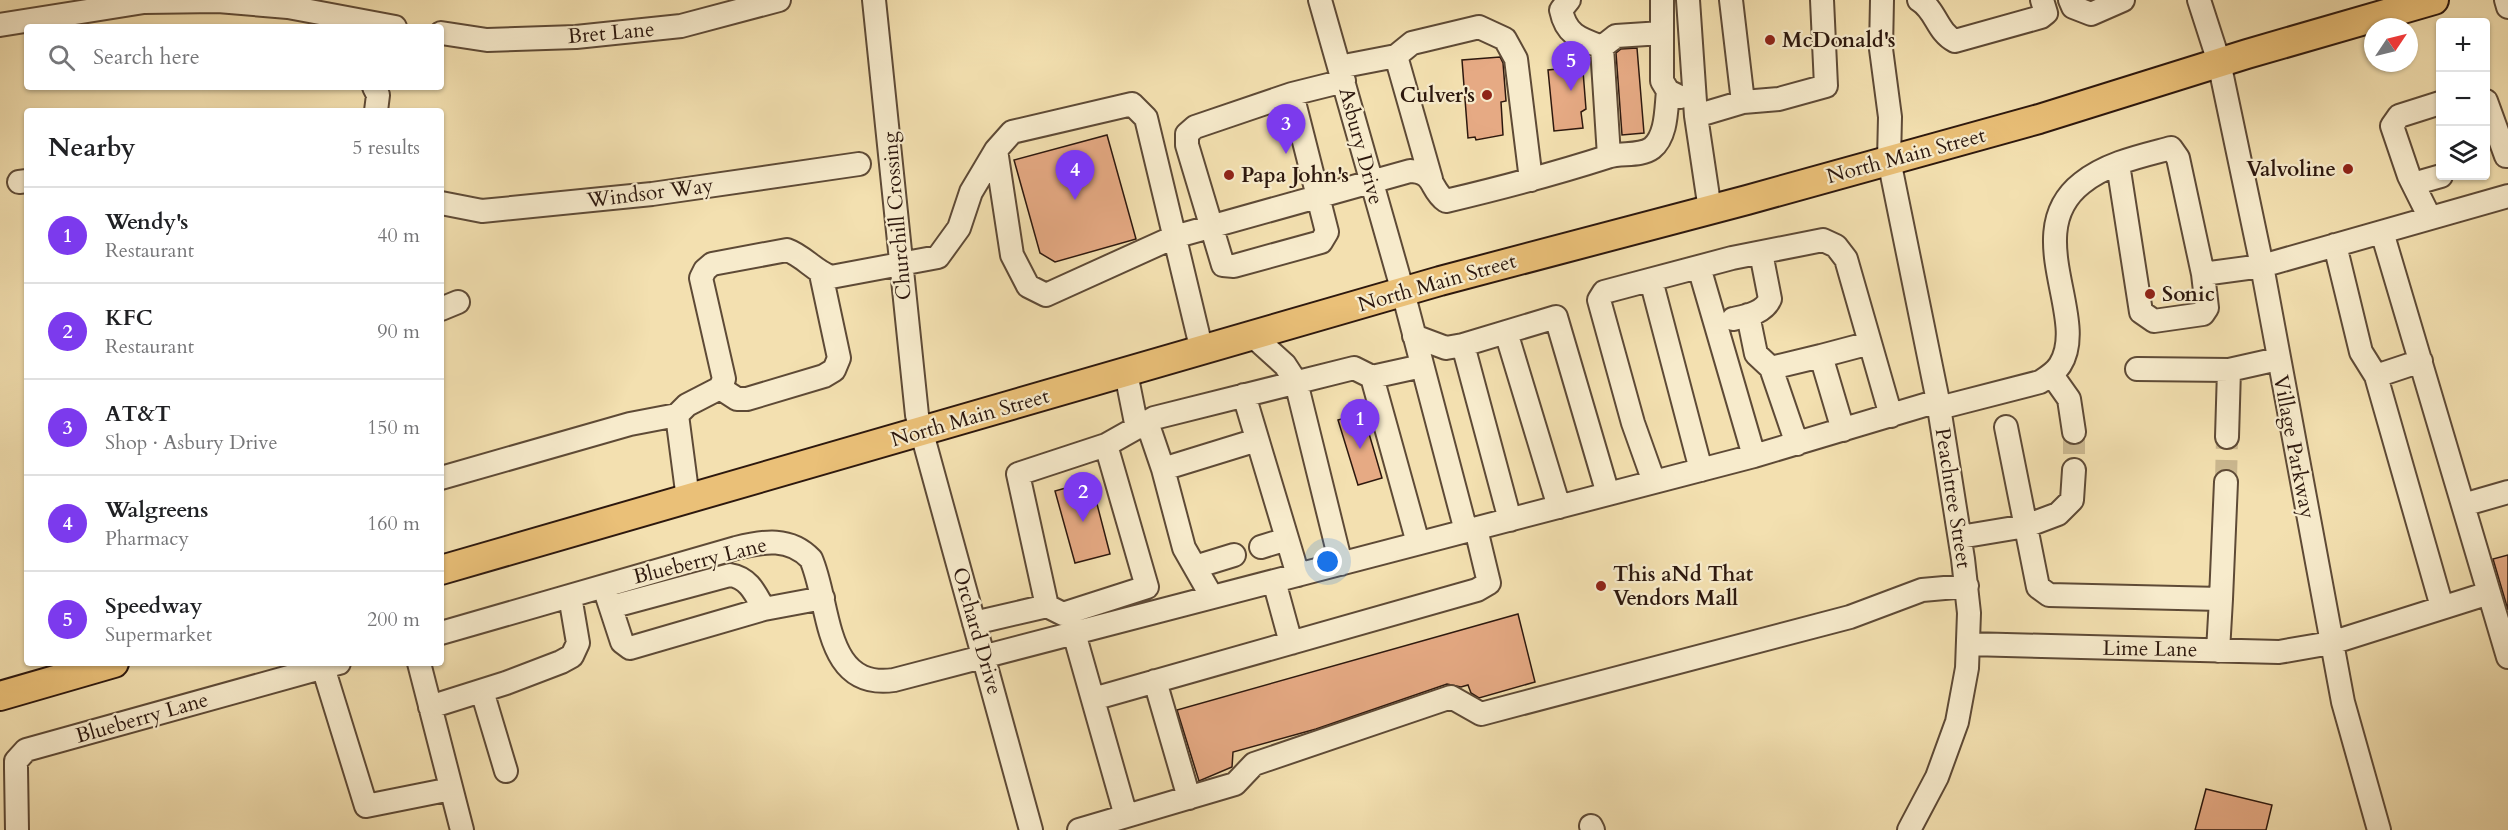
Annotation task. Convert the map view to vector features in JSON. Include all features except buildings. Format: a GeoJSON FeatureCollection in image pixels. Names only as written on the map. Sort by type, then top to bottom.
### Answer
{"type":"FeatureCollection","features":[{"type":"Feature","properties":{"kind":"main road","name":"North Main Street"},"geometry":{"type":"LineString","coordinates":[[444,569],[1402,292],[2038,119],[2219,62],[2434,0]]}},
{"type":"Feature","properties":{"kind":"main road"},"geometry":{"type":"LineString","coordinates":[[0,696],[104,666]]}},
{"type":"Feature","properties":{"kind":"street","name":"Bret Lane"},"geometry":{"type":"LineString","coordinates":[[444,33],[487,40],[576,37],[681,26],[779,0]]}},
{"type":"Feature","properties":{"kind":"street","name":"Churchill Crossing"},"geometry":{"type":"LineString","coordinates":[[874,0],[916,408],[922,431]]}},
{"type":"Feature","properties":{"kind":"street","name":"Asbury Drive"},"geometry":{"type":"LineString","coordinates":[[1292,643],[1483,587],[1489,583],[1422,366],[1320,0]]}},
{"type":"Feature","properties":{"kind":"street"},"geometry":{"type":"LineString","coordinates":[[1569,0],[1561,10],[1563,24],[1579,39],[1602,46]]}},
{"type":"Feature","properties":{"kind":"street"},"geometry":{"type":"LineString","coordinates":[[1395,56],[1431,179],[1436,192],[1446,201],[1587,165],[1609,156],[1642,152],[1653,147],[1664,127],[1668,92],[1662,81],[1662,0]]}},
{"type":"Feature","properties":{"kind":"street"},"geometry":{"type":"LineString","coordinates":[[1689,0],[1695,106],[1710,210]]}},
{"type":"Feature","properties":{"kind":"street"},"geometry":{"type":"LineString","coordinates":[[1731,0],[1743,102]]}},
{"type":"Feature","properties":{"kind":"street"},"geometry":{"type":"LineString","coordinates":[[1668,92],[1695,106],[1779,99],[1826,86],[1822,0]]}},
{"type":"Feature","properties":{"kind":"street","name":"Peachtree Street"},"geometry":{"type":"LineString","coordinates":[[1882,0],[1881,49],[1890,117],[1889,160],[1938,404],[1960,537],[1967,586],[1969,645],[1963,695],[1948,750],[1937,777],[1909,830]]}},
{"type":"Feature","properties":{"kind":"street"},"geometry":{"type":"LineString","coordinates":[[1919,0],[1929,5],[1946,36],[1955,41],[2041,17],[2044,6]]}},
{"type":"Feature","properties":{"kind":"street"},"geometry":{"type":"LineString","coordinates":[[2070,0],[2073,7],[2091,14],[2123,0]]}},
{"type":"Feature","properties":{"kind":"street","name":"Village Parkway"},"geometry":{"type":"LineString","coordinates":[[2199,0],[2219,62],[2262,266],[2331,643],[2351,735],[2379,830]]}},
{"type":"Feature","properties":{"kind":"street"},"geometry":{"type":"LineString","coordinates":[[2506,0],[2508,7]]}},
{"type":"Feature","properties":{"kind":"street"},"geometry":{"type":"LineString","coordinates":[[0,26],[144,2],[207,2],[288,7],[374,24]]}},
{"type":"Feature","properties":{"kind":"street"},"geometry":{"type":"LineString","coordinates":[[1292,94],[1328,232],[1321,242],[1234,266],[1223,265],[1187,145],[1187,134],[1195,127],[1395,56],[1412,43],[1479,27],[1505,39],[1516,59],[1531,180]]}},
{"type":"Feature","properties":{"kind":"street"},"geometry":{"type":"LineString","coordinates":[[1602,46],[1616,36],[1662,33]]}},
{"type":"Feature","properties":{"kind":"street"},"geometry":{"type":"LineString","coordinates":[[1602,46],[1609,156]]}},
{"type":"Feature","properties":{"kind":"street"},"geometry":{"type":"LineString","coordinates":[[444,477],[630,424],[677,415],[687,405],[720,388],[724,379],[701,278],[712,264],[787,250],[799,254],[821,274],[831,276],[938,257],[959,228],[971,192],[996,150],[1012,132],[1132,104],[1146,118],[1202,351]]}},
{"type":"Feature","properties":{"kind":"street"},"geometry":{"type":"LineString","coordinates":[[2430,218],[2413,184],[2392,126],[2399,116],[2436,104]]}},
{"type":"Feature","properties":{"kind":"street"},"geometry":{"type":"LineString","coordinates":[[2490,117],[2500,158]]}},
{"type":"Feature","properties":{"kind":"street"},"geometry":{"type":"LineString","coordinates":[[2073,432],[2069,399],[2052,375],[2061,364],[2066,350],[2067,334],[2056,261],[2056,226],[2062,210],[2080,184],[2092,175],[2118,164],[2171,148],[2178,158],[2203,274],[2207,308],[2203,314],[2154,321],[2141,312],[2118,164]]}},
{"type":"Feature","properties":{"kind":"street"},"geometry":{"type":"LineString","coordinates":[[996,150],[1012,255],[1028,286],[1046,295],[1174,237],[1410,171],[1419,171],[1431,179]]}},
{"type":"Feature","properties":{"kind":"street","name":"Windsor Way"},"geometry":{"type":"LineString","coordinates":[[444,204],[482,211],[652,194],[859,164]]}},
{"type":"Feature","properties":{"kind":"street"},"geometry":{"type":"LineString","coordinates":[[2413,184],[2436,177]]}},
{"type":"Feature","properties":{"kind":"street"},"geometry":{"type":"LineString","coordinates":[[2203,274],[2262,266],[2508,196]]}},
{"type":"Feature","properties":{"kind":"street"},"geometry":{"type":"LineString","coordinates":[[2382,232],[2508,657]]}},
{"type":"Feature","properties":{"kind":"street"},"geometry":{"type":"LineString","coordinates":[[1654,482],[1633,423],[1599,300],[1604,292],[1699,267],[1823,240],[1836,246],[1846,259],[1891,416]]}},
{"type":"Feature","properties":{"kind":"street"},"geometry":{"type":"LineString","coordinates":[[2335,245],[2361,352],[2376,376],[2442,607]]}},
{"type":"Feature","properties":{"kind":"street"},"geometry":{"type":"LineString","coordinates":[[1717,324],[1757,312],[1768,304],[1770,299],[1761,253]]}},
{"type":"Feature","properties":{"kind":"street"},"geometry":{"type":"LineString","coordinates":[[1699,267],[1754,456]]}},
{"type":"Feature","properties":{"kind":"street"},"geometry":{"type":"LineString","coordinates":[[720,388],[737,399],[747,399],[824,376],[834,370],[839,358],[821,274]]}},
{"type":"Feature","properties":{"kind":"street"},"geometry":{"type":"LineString","coordinates":[[1651,280],[1701,470]]}},
{"type":"Feature","properties":{"kind":"street"},"geometry":{"type":"LineString","coordinates":[[1748,315],[1756,354],[1771,368],[1797,444]]}},
{"type":"Feature","properties":{"kind":"street"},"geometry":{"type":"LineString","coordinates":[[1414,336],[1446,348],[1557,317],[1608,494]]}},
{"type":"Feature","properties":{"kind":"street"},"geometry":{"type":"LineString","coordinates":[[1506,332],[1559,507]]}},
{"type":"Feature","properties":{"kind":"street"},"geometry":{"type":"LineString","coordinates":[[1253,336],[1285,364],[1296,382],[1341,564]]}},
{"type":"Feature","properties":{"kind":"street"},"geometry":{"type":"LineString","coordinates":[[1771,368],[1870,343]]}},
{"type":"Feature","properties":{"kind":"street"},"geometry":{"type":"LineString","coordinates":[[1463,345],[1510,520]]}},
{"type":"Feature","properties":{"kind":"street"},"geometry":{"type":"LineString","coordinates":[[1821,356],[1843,430]]}},
{"type":"Feature","properties":{"kind":"street"},"geometry":{"type":"LineString","coordinates":[[2137,369],[2229,370],[2278,359]]}},
{"type":"Feature","properties":{"kind":"street"},"geometry":{"type":"LineString","coordinates":[[2376,376],[2421,361]]}},
{"type":"Feature","properties":{"kind":"street"},"geometry":{"type":"LineString","coordinates":[[1047,606],[1018,474],[1106,445],[1154,418],[1354,368],[1372,377],[1422,366]]}},
{"type":"Feature","properties":{"kind":"street"},"geometry":{"type":"LineString","coordinates":[[2227,437],[2229,370]]}},
{"type":"Feature","properties":{"kind":"street"},"geometry":{"type":"LineString","coordinates":[[1126,373],[1142,425],[1163,469],[1184,548],[1212,597]]}},
{"type":"Feature","properties":{"kind":"street","name":"Blueberry Lane"},"geometry":{"type":"LineString","coordinates":[[444,632],[570,596],[607,597],[753,543],[782,542],[803,551],[811,559],[840,657],[856,675],[867,680],[880,682],[894,680],[1754,456],[1891,416],[1938,404],[2026,387],[2052,375]]}},
{"type":"Feature","properties":{"kind":"street"},"geometry":{"type":"LineString","coordinates":[[1372,377],[1418,543]]}},
{"type":"Feature","properties":{"kind":"street"},"geometry":{"type":"LineString","coordinates":[[1244,395],[1298,575]]}},
{"type":"Feature","properties":{"kind":"street"},"geometry":{"type":"LineString","coordinates":[[677,415],[688,499]]}},
{"type":"Feature","properties":{"kind":"street"},"geometry":{"type":"LineString","coordinates":[[2006,427],[2038,587],[2049,595],[2221,599]]}},
{"type":"Feature","properties":{"kind":"street","name":"Orchard Drive"},"geometry":{"type":"LineString","coordinates":[[922,431],[984,657],[1024,828]]}},
{"type":"Feature","properties":{"kind":"street"},"geometry":{"type":"LineString","coordinates":[[1163,469],[1257,440]]}},
{"type":"Feature","properties":{"kind":"street"},"geometry":{"type":"LineString","coordinates":[[974,623],[1047,606],[1063,614],[1147,587],[1106,445]]}},
{"type":"Feature","properties":{"kind":"street"},"geometry":{"type":"LineString","coordinates":[[1960,537],[2026,526],[2058,513],[2072,500],[2074,470]]}},
{"type":"Feature","properties":{"kind":"street"},"geometry":{"type":"LineString","coordinates":[[2218,651],[2226,482]]}},
{"type":"Feature","properties":{"kind":"street"},"geometry":{"type":"LineString","coordinates":[[2463,505],[2508,492]]}},
{"type":"Feature","properties":{"kind":"street"},"geometry":{"type":"LineString","coordinates":[[1261,547],[1287,539]]}},
{"type":"Feature","properties":{"kind":"street"},"geometry":{"type":"LineString","coordinates":[[1195,567],[1234,555]]}},
{"type":"Feature","properties":{"kind":"street"},"geometry":{"type":"LineString","coordinates":[[764,609],[741,576],[730,575],[607,597],[622,642],[630,648],[764,609],[823,598]]}},
{"type":"Feature","properties":{"kind":"street"},"geometry":{"type":"LineString","coordinates":[[1093,699],[1292,643],[1274,581]]}},
{"type":"Feature","properties":{"kind":"street"},"geometry":{"type":"LineString","coordinates":[[1079,830],[1235,784],[1254,764],[1451,697],[1481,714],[1850,617],[1922,590],[1967,586]]}},
{"type":"Feature","properties":{"kind":"street","name":"Lime Lane"},"geometry":{"type":"LineString","coordinates":[[1969,645],[2279,652],[2331,643],[2489,592]]}},
{"type":"Feature","properties":{"kind":"street"},"geometry":{"type":"LineString","coordinates":[[430,707],[482,691],[572,656],[578,643],[570,596]]}},
{"type":"Feature","properties":{"kind":"street"},"geometry":{"type":"LineString","coordinates":[[1074,633],[1126,816]]}},
{"type":"Feature","properties":{"kind":"street","name":"Blueberry Lane"},"geometry":{"type":"LineString","coordinates":[[17,830],[16,761],[26,750],[327,666]]}},
{"type":"Feature","properties":{"kind":"street"},"geometry":{"type":"LineString","coordinates":[[331,666],[366,806],[451,789]]}},
{"type":"Feature","properties":{"kind":"street"},"geometry":{"type":"LineString","coordinates":[[420,666],[462,830]]}},
{"type":"Feature","properties":{"kind":"street"},"geometry":{"type":"LineString","coordinates":[[1155,681],[1189,798]]}},
{"type":"Feature","properties":{"kind":"street"},"geometry":{"type":"LineString","coordinates":[[482,691],[506,771]]}},
{"type":"Feature","properties":{"kind":"tunnel"},"geometry":{"type":"LineString","coordinates":[[2074,432],[2074,470]]}},
{"type":"Feature","properties":{"kind":"tunnel"},"geometry":{"type":"LineString","coordinates":[[2226,482],[2227,437]]}},
{"type":"Feature","properties":{"kind":"place","name":"McDonald's"},"geometry":{"type":"Point","coordinates":[1770,40]}},
{"type":"Feature","properties":{"kind":"place","name":"Speedway"},"geometry":{"type":"Point","coordinates":[1571,91]}},
{"type":"Feature","properties":{"kind":"place","name":"Culver's"},"geometry":{"type":"Point","coordinates":[1487,95]}},
{"type":"Feature","properties":{"kind":"place","name":"AT&T"},"geometry":{"type":"Point","coordinates":[1286,154]}},
{"type":"Feature","properties":{"kind":"place","name":"Valvoline"},"geometry":{"type":"Point","coordinates":[2348,169]}},
{"type":"Feature","properties":{"kind":"place","name":"Papa John's"},"geometry":{"type":"Point","coordinates":[1229,175]}},
{"type":"Feature","properties":{"kind":"place","name":"Walgreens"},"geometry":{"type":"Point","coordinates":[1075,200]}},
{"type":"Feature","properties":{"kind":"place","name":"Sonic"},"geometry":{"type":"Point","coordinates":[2150,294]}},
{"type":"Feature","properties":{"kind":"place","name":"Wendy's"},"geometry":{"type":"Point","coordinates":[1360,449]}},
{"type":"Feature","properties":{"kind":"place","name":"KFC"},"geometry":{"type":"Point","coordinates":[1083,522]}},
{"type":"Feature","properties":{"kind":"place","name":"This aNd That Vendors Mall"},"geometry":{"type":"Point","coordinates":[1601,586]}}]}
